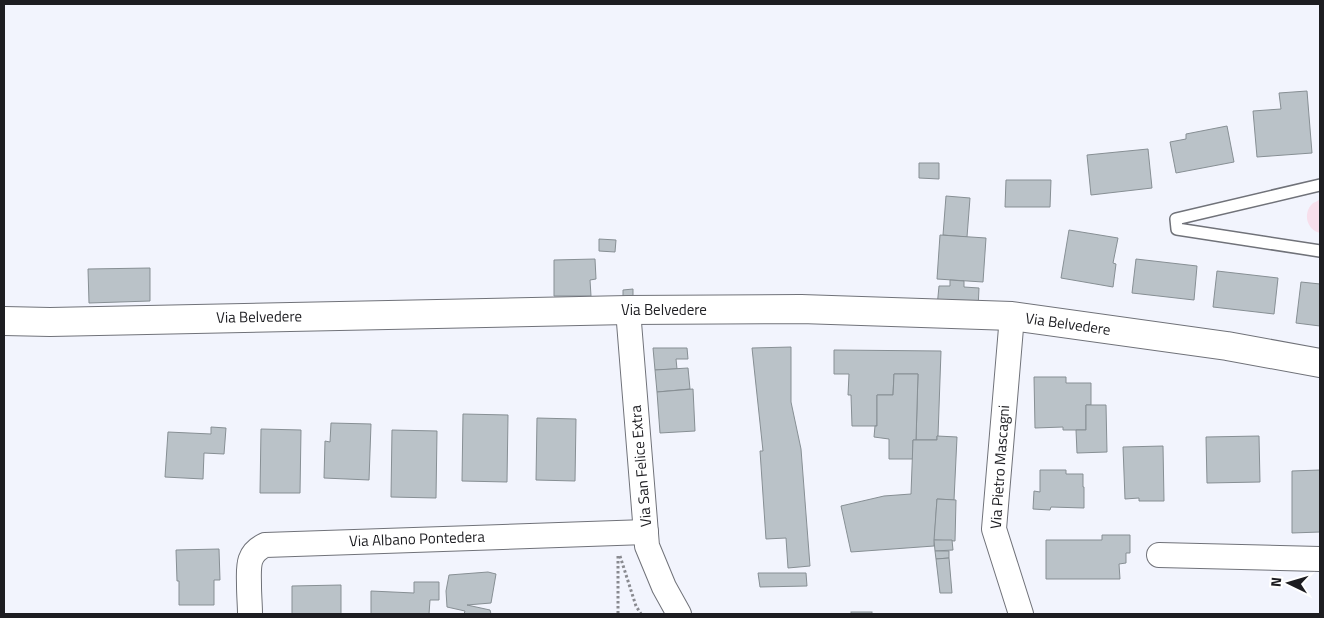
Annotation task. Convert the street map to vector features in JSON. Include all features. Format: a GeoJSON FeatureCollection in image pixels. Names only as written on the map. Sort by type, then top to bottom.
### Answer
{"type":"FeatureCollection","features":[{"type":"Feature","properties":{"kind":"street","name":"Via Belvedere"},"geometry":{"type":"LineString","coordinates":[[4,321],[50,322],[628,310],[801,309],[1012,316],[1227,346],[1320,363]]}},
{"type":"Feature","properties":{"kind":"street","name":"Via San Felice Extra"},"geometry":{"type":"LineString","coordinates":[[628,310],[647,546],[664,588],[679,614]]}},
{"type":"Feature","properties":{"kind":"street","name":"Via Pietro Mascagni"},"geometry":{"type":"LineString","coordinates":[[1012,316],[994,529],[1021,614]]}},
{"type":"Feature","properties":{"kind":"street","name":"Via Albano Pontedera"},"geometry":{"type":"LineString","coordinates":[[250,614],[249,565],[254,553],[265,545],[646,532]]}},
{"type":"Feature","properties":{"kind":"street"},"geometry":{"type":"LineString","coordinates":[[1159,555],[1320,559]]}},
{"type":"Feature","properties":{"kind":"lane"},"geometry":{"type":"LineString","coordinates":[[1320,185],[1176,219],[1177,229],[1320,250]]}},
{"type":"Feature","properties":{"kind":"path"},"geometry":{"type":"LineString","coordinates":[[618,614],[618,550],[641,614]]}},
{"type":"Feature","properties":{"kind":"shaded area"},"geometry":{"type":"Polygon","coordinates":[[[1320,199],[1320,233],[1309,225],[1307,216],[1313,203],[1320,199]]]}},
{"type":"Feature","properties":{"kind":"building"},"geometry":{"type":"Polygon","coordinates":[[[1307,91],[1312,153],[1257,157],[1253,111],[1281,109],[1279,93],[1307,91]]]}},
{"type":"Feature","properties":{"kind":"building"},"geometry":{"type":"Polygon","coordinates":[[[1227,126],[1234,162],[1176,173],[1170,142],[1186,139],[1186,134],[1227,126]]]}},
{"type":"Feature","properties":{"kind":"building"},"geometry":{"type":"Polygon","coordinates":[[[1148,149],[1152,188],[1091,195],[1087,155],[1148,149]]]}},
{"type":"Feature","properties":{"kind":"building"},"geometry":{"type":"Polygon","coordinates":[[[919,163],[939,163],[939,179],[919,178],[919,163]]]}},
{"type":"Feature","properties":{"kind":"building"},"geometry":{"type":"Polygon","coordinates":[[[1006,180],[1051,180],[1050,207],[1005,207],[1006,180]]]}},
{"type":"Feature","properties":{"kind":"building"},"geometry":{"type":"Polygon","coordinates":[[[946,196],[970,198],[967,237],[943,235],[946,196]]]}},
{"type":"Feature","properties":{"kind":"building"},"geometry":{"type":"Polygon","coordinates":[[[1069,230],[1118,238],[1113,263],[1116,264],[1113,287],[1061,278],[1069,230]]]}},
{"type":"Feature","properties":{"kind":"building"},"geometry":{"type":"Polygon","coordinates":[[[940,235],[986,238],[983,282],[937,279],[940,235]]]}},
{"type":"Feature","properties":{"kind":"building"},"geometry":{"type":"Polygon","coordinates":[[[599,239],[616,240],[615,252],[599,251],[599,239]]]}},
{"type":"Feature","properties":{"kind":"building"},"geometry":{"type":"Polygon","coordinates":[[[595,259],[596,279],[590,280],[591,296],[554,296],[554,260],[595,259]]]}},
{"type":"Feature","properties":{"kind":"building"},"geometry":{"type":"Polygon","coordinates":[[[1136,259],[1197,266],[1194,300],[1132,293],[1136,259]]]}},
{"type":"Feature","properties":{"kind":"building"},"geometry":{"type":"Polygon","coordinates":[[[150,268],[150,301],[89,303],[88,269],[150,268]]]}},
{"type":"Feature","properties":{"kind":"building"},"geometry":{"type":"Polygon","coordinates":[[[1217,271],[1278,278],[1274,314],[1213,307],[1217,271]]]}},
{"type":"Feature","properties":{"kind":"building"},"geometry":{"type":"Polygon","coordinates":[[[950,280],[964,281],[964,287],[979,288],[978,309],[937,307],[939,286],[950,286],[950,280]]]}},
{"type":"Feature","properties":{"kind":"building"},"geometry":{"type":"Polygon","coordinates":[[[1301,282],[1320,284],[1320,326],[1296,323],[1301,282]]]}},
{"type":"Feature","properties":{"kind":"building"},"geometry":{"type":"Polygon","coordinates":[[[633,289],[633,300],[623,301],[623,290],[633,289]]]}},
{"type":"Feature","properties":{"kind":"building"},"geometry":{"type":"Polygon","coordinates":[[[791,347],[791,402],[801,449],[810,566],[788,568],[786,538],[766,539],[760,451],[763,451],[752,348],[791,347]]]}},
{"type":"Feature","properties":{"kind":"building"},"geometry":{"type":"Polygon","coordinates":[[[653,348],[687,348],[688,359],[676,359],[677,369],[655,370],[653,348]]]}},
{"type":"Feature","properties":{"kind":"building"},"geometry":{"type":"Polygon","coordinates":[[[834,350],[941,351],[937,440],[916,440],[918,374],[894,374],[893,395],[877,395],[877,426],[852,426],[851,395],[848,395],[849,374],[834,374],[834,350]]]}},
{"type":"Feature","properties":{"kind":"building"},"geometry":{"type":"Polygon","coordinates":[[[688,368],[690,389],[657,392],[655,370],[688,368]]]}},
{"type":"Feature","properties":{"kind":"building"},"geometry":{"type":"Polygon","coordinates":[[[894,374],[918,374],[916,440],[913,440],[913,459],[889,459],[889,439],[874,437],[875,426],[877,426],[877,395],[893,395],[894,374]]]}},
{"type":"Feature","properties":{"kind":"building"},"geometry":{"type":"Polygon","coordinates":[[[1034,377],[1066,377],[1066,383],[1091,383],[1091,405],[1086,405],[1086,430],[1063,430],[1063,427],[1035,428],[1034,377]]]}},
{"type":"Feature","properties":{"kind":"building"},"geometry":{"type":"Polygon","coordinates":[[[693,389],[695,431],[660,433],[657,392],[693,389]]]}},
{"type":"Feature","properties":{"kind":"building"},"geometry":{"type":"Polygon","coordinates":[[[1086,405],[1106,405],[1107,452],[1077,453],[1076,430],[1086,430],[1086,405]]]}},
{"type":"Feature","properties":{"kind":"building"},"geometry":{"type":"Polygon","coordinates":[[[463,414],[508,415],[507,482],[462,481],[463,414]]]}},
{"type":"Feature","properties":{"kind":"building"},"geometry":{"type":"Polygon","coordinates":[[[537,418],[576,419],[575,481],[536,480],[537,418]]]}},
{"type":"Feature","properties":{"kind":"building"},"geometry":{"type":"Polygon","coordinates":[[[331,423],[371,424],[369,480],[324,478],[325,441],[330,442],[331,423]]]}},
{"type":"Feature","properties":{"kind":"building"},"geometry":{"type":"Polygon","coordinates":[[[211,427],[226,428],[224,454],[204,453],[203,479],[165,477],[168,432],[211,434],[211,427]]]}},
{"type":"Feature","properties":{"kind":"building"},"geometry":{"type":"Polygon","coordinates":[[[261,429],[301,430],[300,493],[260,493],[261,429]]]}},
{"type":"Feature","properties":{"kind":"building"},"geometry":{"type":"Polygon","coordinates":[[[392,430],[437,431],[436,498],[391,497],[392,430]]]}},
{"type":"Feature","properties":{"kind":"building"},"geometry":{"type":"Polygon","coordinates":[[[937,436],[957,437],[954,500],[937,499],[934,546],[851,552],[841,506],[884,496],[911,494],[913,440],[937,440],[937,436]]]}},
{"type":"Feature","properties":{"kind":"building"},"geometry":{"type":"Polygon","coordinates":[[[1259,436],[1260,482],[1207,483],[1206,437],[1259,436]]]}},
{"type":"Feature","properties":{"kind":"building"},"geometry":{"type":"Polygon","coordinates":[[[1163,446],[1164,501],[1139,501],[1139,498],[1125,499],[1123,447],[1163,446]]]}},
{"type":"Feature","properties":{"kind":"building"},"geometry":{"type":"Polygon","coordinates":[[[1040,470],[1066,470],[1066,474],[1083,474],[1084,508],[1051,507],[1050,510],[1033,509],[1034,491],[1040,492],[1040,470]]]}},
{"type":"Feature","properties":{"kind":"building"},"geometry":{"type":"Polygon","coordinates":[[[1320,470],[1320,532],[1292,533],[1292,471],[1320,470]]]}},
{"type":"Feature","properties":{"kind":"building"},"geometry":{"type":"Polygon","coordinates":[[[937,499],[956,500],[955,541],[934,540],[937,499]]]}},
{"type":"Feature","properties":{"kind":"building"},"geometry":{"type":"Polygon","coordinates":[[[1102,535],[1130,535],[1130,553],[1126,553],[1126,563],[1119,564],[1120,579],[1046,579],[1046,540],[1102,540],[1102,535]]]}},
{"type":"Feature","properties":{"kind":"building"},"geometry":{"type":"Polygon","coordinates":[[[934,540],[952,540],[953,550],[935,551],[934,540]]]}},
{"type":"Feature","properties":{"kind":"building"},"geometry":{"type":"Polygon","coordinates":[[[219,549],[220,580],[214,580],[214,605],[179,605],[176,550],[219,549]]]}},
{"type":"Feature","properties":{"kind":"building"},"geometry":{"type":"Polygon","coordinates":[[[935,551],[949,551],[949,558],[936,559],[935,551]]]}},
{"type":"Feature","properties":{"kind":"building"},"geometry":{"type":"Polygon","coordinates":[[[949,558],[952,593],[940,593],[936,559],[949,558]]]}},
{"type":"Feature","properties":{"kind":"building"},"geometry":{"type":"Polygon","coordinates":[[[488,572],[496,574],[491,603],[467,605],[490,610],[491,614],[464,614],[465,611],[447,607],[446,591],[449,575],[488,572]]]}},
{"type":"Feature","properties":{"kind":"building"},"geometry":{"type":"Polygon","coordinates":[[[758,573],[806,573],[807,586],[760,587],[758,573]]]}},
{"type":"Feature","properties":{"kind":"building"},"geometry":{"type":"Polygon","coordinates":[[[414,582],[439,582],[439,600],[430,600],[429,614],[371,614],[371,591],[414,593],[414,582]]]}},
{"type":"Feature","properties":{"kind":"building"},"geometry":{"type":"Polygon","coordinates":[[[341,585],[341,614],[292,614],[292,586],[341,585]]]}},
{"type":"Feature","properties":{"kind":"building"},"geometry":{"type":"Polygon","coordinates":[[[851,612],[872,612],[872,614],[851,614],[851,612]]]}}]}
